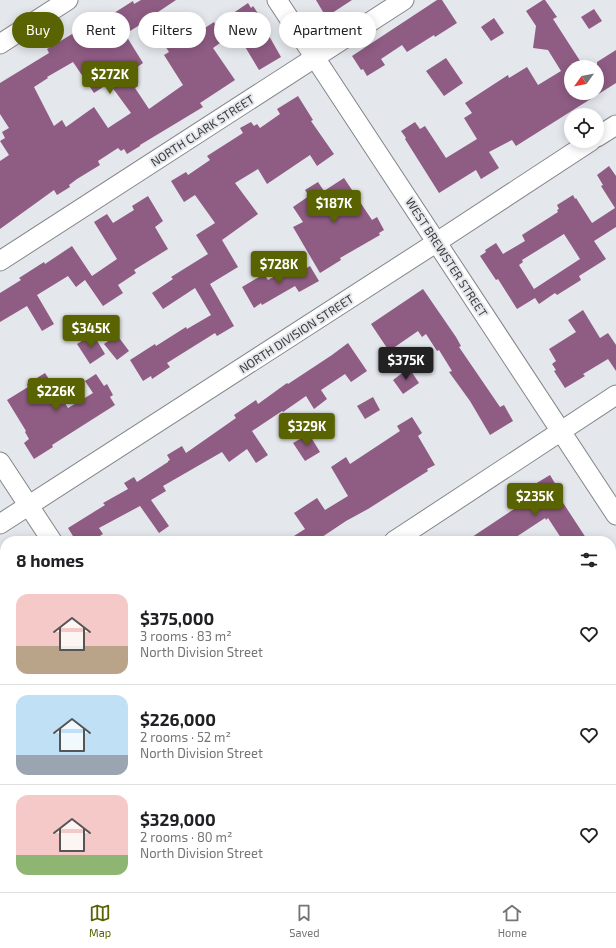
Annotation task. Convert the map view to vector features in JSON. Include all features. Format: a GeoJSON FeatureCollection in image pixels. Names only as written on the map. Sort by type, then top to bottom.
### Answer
{"type":"FeatureCollection","features":[{"type":"Feature","properties":{"kind":"street"},"geometry":{"type":"LineString","coordinates":[[0,44],[68,0]]}},
{"type":"Feature","properties":{"kind":"street","name":"WEST BREWSTER STREET"},"geometry":{"type":"LineString","coordinates":[[277,0],[616,515]]}},
{"type":"Feature","properties":{"kind":"street","name":"NORTH CLARK STREET"},"geometry":{"type":"LineString","coordinates":[[0,261],[404,0]]}},
{"type":"Feature","properties":{"kind":"street"},"geometry":{"type":"LineString","coordinates":[[604,133],[616,125]]}},
{"type":"Feature","properties":{"kind":"street","name":"NORTH DIVISION STREET"},"geometry":{"type":"LineString","coordinates":[[0,524],[581,148]]}},
{"type":"Feature","properties":{"kind":"street"},"geometry":{"type":"LineString","coordinates":[[402,536],[616,395]]}},
{"type":"Feature","properties":{"kind":"street"},"geometry":{"type":"LineString","coordinates":[[0,462],[49,536]]}},
{"type":"Feature","properties":{"kind":"building"},"geometry":{"type":"Polygon","coordinates":[[[141,0],[176,0],[158,12],[138,12],[138,26],[130,31],[130,12],[116,12],[133,1],[134,4],[141,0]]]}},
{"type":"Feature","properties":{"kind":"building"},"geometry":{"type":"Polygon","coordinates":[[[316,0],[352,0],[334,12],[323,12],[316,0]]]}},
{"type":"Feature","properties":{"kind":"building"},"geometry":{"type":"Polygon","coordinates":[[[437,0],[442,0],[457,23],[407,52],[402,45],[381,59],[385,65],[367,76],[352,56],[364,48],[376,48],[376,40],[437,0]]]}},
{"type":"Feature","properties":{"kind":"building"},"geometry":{"type":"Polygon","coordinates":[[[545,0],[557,17],[553,19],[579,60],[564,60],[564,100],[589,100],[576,108],[564,108],[564,116],[516,146],[512,140],[489,152],[499,168],[481,179],[476,170],[439,193],[401,131],[415,122],[420,129],[425,126],[446,158],[477,139],[464,118],[472,113],[465,103],[508,75],[509,78],[527,67],[538,85],[561,71],[548,50],[533,48],[536,26],[526,11],[545,0]]]}},
{"type":"Feature","properties":{"kind":"building"},"geometry":{"type":"Polygon","coordinates":[[[248,3],[251,8],[253,6],[257,12],[235,12],[248,3]]]}},
{"type":"Feature","properties":{"kind":"building"},"geometry":{"type":"Polygon","coordinates":[[[594,9],[602,21],[589,29],[581,17],[594,9]]]}},
{"type":"Feature","properties":{"kind":"building"},"geometry":{"type":"Polygon","coordinates":[[[494,18],[504,33],[491,41],[481,27],[494,18]]]}},
{"type":"Feature","properties":{"kind":"building"},"geometry":{"type":"Polygon","coordinates":[[[214,22],[213,48],[235,80],[200,103],[203,107],[127,154],[124,149],[121,151],[118,148],[98,161],[100,165],[77,179],[69,185],[70,187],[57,195],[54,190],[0,229],[0,161],[9,155],[0,141],[5,138],[2,132],[9,128],[0,114],[0,83],[49,53],[47,49],[49,48],[64,48],[64,39],[72,34],[72,48],[130,48],[130,42],[143,63],[129,73],[138,86],[135,88],[149,109],[183,85],[164,55],[169,52],[166,48],[206,48],[206,27],[214,22]],[[73,62],[47,77],[48,78],[34,87],[54,126],[62,120],[66,127],[94,107],[108,128],[131,113],[109,83],[94,93],[73,62]]]}},
{"type":"Feature","properties":{"kind":"building"},"geometry":{"type":"Polygon","coordinates":[[[271,39],[281,57],[259,70],[246,48],[271,48],[271,39]]]}},
{"type":"Feature","properties":{"kind":"building"},"geometry":{"type":"Polygon","coordinates":[[[616,50],[616,83],[604,91],[604,60],[600,60],[616,50]]]}},
{"type":"Feature","properties":{"kind":"building"},"geometry":{"type":"Polygon","coordinates":[[[446,58],[463,83],[444,96],[426,71],[446,58]]]}},
{"type":"Feature","properties":{"kind":"building"},"geometry":{"type":"Polygon","coordinates":[[[298,96],[313,120],[311,121],[334,154],[317,166],[310,155],[267,184],[258,169],[235,183],[258,214],[222,240],[238,267],[210,284],[234,326],[217,336],[215,333],[167,363],[170,367],[152,379],[151,376],[143,381],[130,360],[155,344],[156,346],[186,327],[187,329],[211,315],[195,288],[163,309],[152,293],[173,279],[171,277],[208,254],[196,235],[215,223],[195,195],[184,202],[171,181],[186,172],[188,175],[210,160],[207,156],[243,133],[240,128],[251,122],[254,126],[257,124],[260,128],[280,114],[277,109],[298,96]]]}},
{"type":"Feature","properties":{"kind":"building"},"geometry":{"type":"Polygon","coordinates":[[[609,166],[616,176],[616,227],[594,241],[606,259],[579,276],[581,280],[557,295],[555,293],[539,304],[535,298],[517,309],[498,279],[496,280],[480,256],[486,252],[485,250],[496,243],[503,254],[525,241],[522,235],[558,212],[557,210],[559,209],[557,205],[573,195],[592,223],[615,208],[601,186],[603,185],[597,175],[609,166]],[[564,234],[522,260],[523,262],[519,265],[534,289],[580,259],[564,234]]]}},
{"type":"Feature","properties":{"kind":"building"},"geometry":{"type":"Polygon","coordinates":[[[344,178],[372,220],[377,217],[384,230],[379,233],[380,235],[340,258],[341,260],[320,273],[293,227],[303,222],[293,207],[309,196],[305,190],[318,182],[324,191],[344,178]]]}},
{"type":"Feature","properties":{"kind":"building"},"geometry":{"type":"Polygon","coordinates":[[[148,196],[163,221],[155,227],[168,249],[134,270],[136,273],[118,285],[123,293],[103,306],[85,280],[76,287],[68,276],[37,295],[54,324],[42,331],[27,306],[0,322],[0,293],[21,280],[19,278],[44,262],[45,264],[72,246],[92,276],[117,259],[94,222],[107,214],[113,223],[134,210],[132,206],[148,196]]]}},
{"type":"Feature","properties":{"kind":"building"},"geometry":{"type":"Polygon","coordinates":[[[295,265],[300,272],[310,266],[319,281],[299,292],[295,286],[254,308],[242,287],[264,274],[268,280],[295,265]]]}},
{"type":"Feature","properties":{"kind":"building"},"geometry":{"type":"Polygon","coordinates":[[[423,289],[456,337],[461,346],[459,347],[500,407],[504,405],[513,421],[490,435],[470,401],[449,372],[452,371],[439,350],[437,351],[426,334],[422,337],[418,331],[389,351],[371,324],[423,289]]]}},
{"type":"Feature","properties":{"kind":"building"},"geometry":{"type":"Polygon","coordinates":[[[583,310],[600,338],[608,333],[616,345],[616,371],[608,359],[583,374],[585,376],[565,388],[554,371],[556,370],[552,364],[556,361],[549,349],[576,332],[568,320],[583,310]]]}},
{"type":"Feature","properties":{"kind":"building"},"geometry":{"type":"Polygon","coordinates":[[[93,334],[105,354],[90,364],[77,344],[93,334]]]}},
{"type":"Feature","properties":{"kind":"building"},"geometry":{"type":"Polygon","coordinates":[[[117,335],[129,351],[117,360],[104,344],[117,335]]]}},
{"type":"Feature","properties":{"kind":"building"},"geometry":{"type":"Polygon","coordinates":[[[348,343],[367,371],[351,382],[345,374],[321,390],[327,399],[314,409],[306,396],[252,431],[268,455],[256,463],[247,449],[229,462],[222,452],[163,486],[166,491],[151,500],[169,526],[159,533],[140,506],[99,528],[103,534],[100,536],[73,536],[68,528],[105,505],[103,503],[128,489],[124,483],[134,477],[137,482],[168,462],[170,460],[167,455],[182,446],[186,453],[236,418],[234,415],[256,400],[258,404],[287,383],[288,384],[348,343]]]}},
{"type":"Feature","properties":{"kind":"building"},"geometry":{"type":"Polygon","coordinates":[[[409,368],[419,383],[403,394],[393,380],[409,368]]]}},
{"type":"Feature","properties":{"kind":"building"},"geometry":{"type":"Polygon","coordinates":[[[45,373],[68,408],[93,393],[85,381],[96,374],[104,386],[107,384],[113,395],[110,397],[115,405],[52,445],[53,447],[34,459],[24,443],[29,439],[25,432],[26,431],[7,400],[28,387],[27,384],[45,373]]]}},
{"type":"Feature","properties":{"kind":"building"},"geometry":{"type":"Polygon","coordinates":[[[373,397],[380,410],[365,419],[357,406],[373,397]]]}},
{"type":"Feature","properties":{"kind":"building"},"geometry":{"type":"Polygon","coordinates":[[[412,417],[422,433],[418,436],[435,465],[427,469],[428,471],[324,536],[294,536],[305,529],[294,513],[317,498],[325,510],[348,496],[331,467],[346,457],[350,464],[400,431],[397,426],[412,417]]]}},
{"type":"Feature","properties":{"kind":"building"},"geometry":{"type":"Polygon","coordinates":[[[309,434],[320,452],[305,461],[293,443],[309,434]]]}},
{"type":"Feature","properties":{"kind":"building"},"geometry":{"type":"Polygon","coordinates":[[[550,475],[559,490],[556,492],[585,536],[560,536],[548,518],[546,520],[545,518],[518,536],[474,536],[532,497],[531,495],[534,493],[530,487],[550,475]]]}}]}
